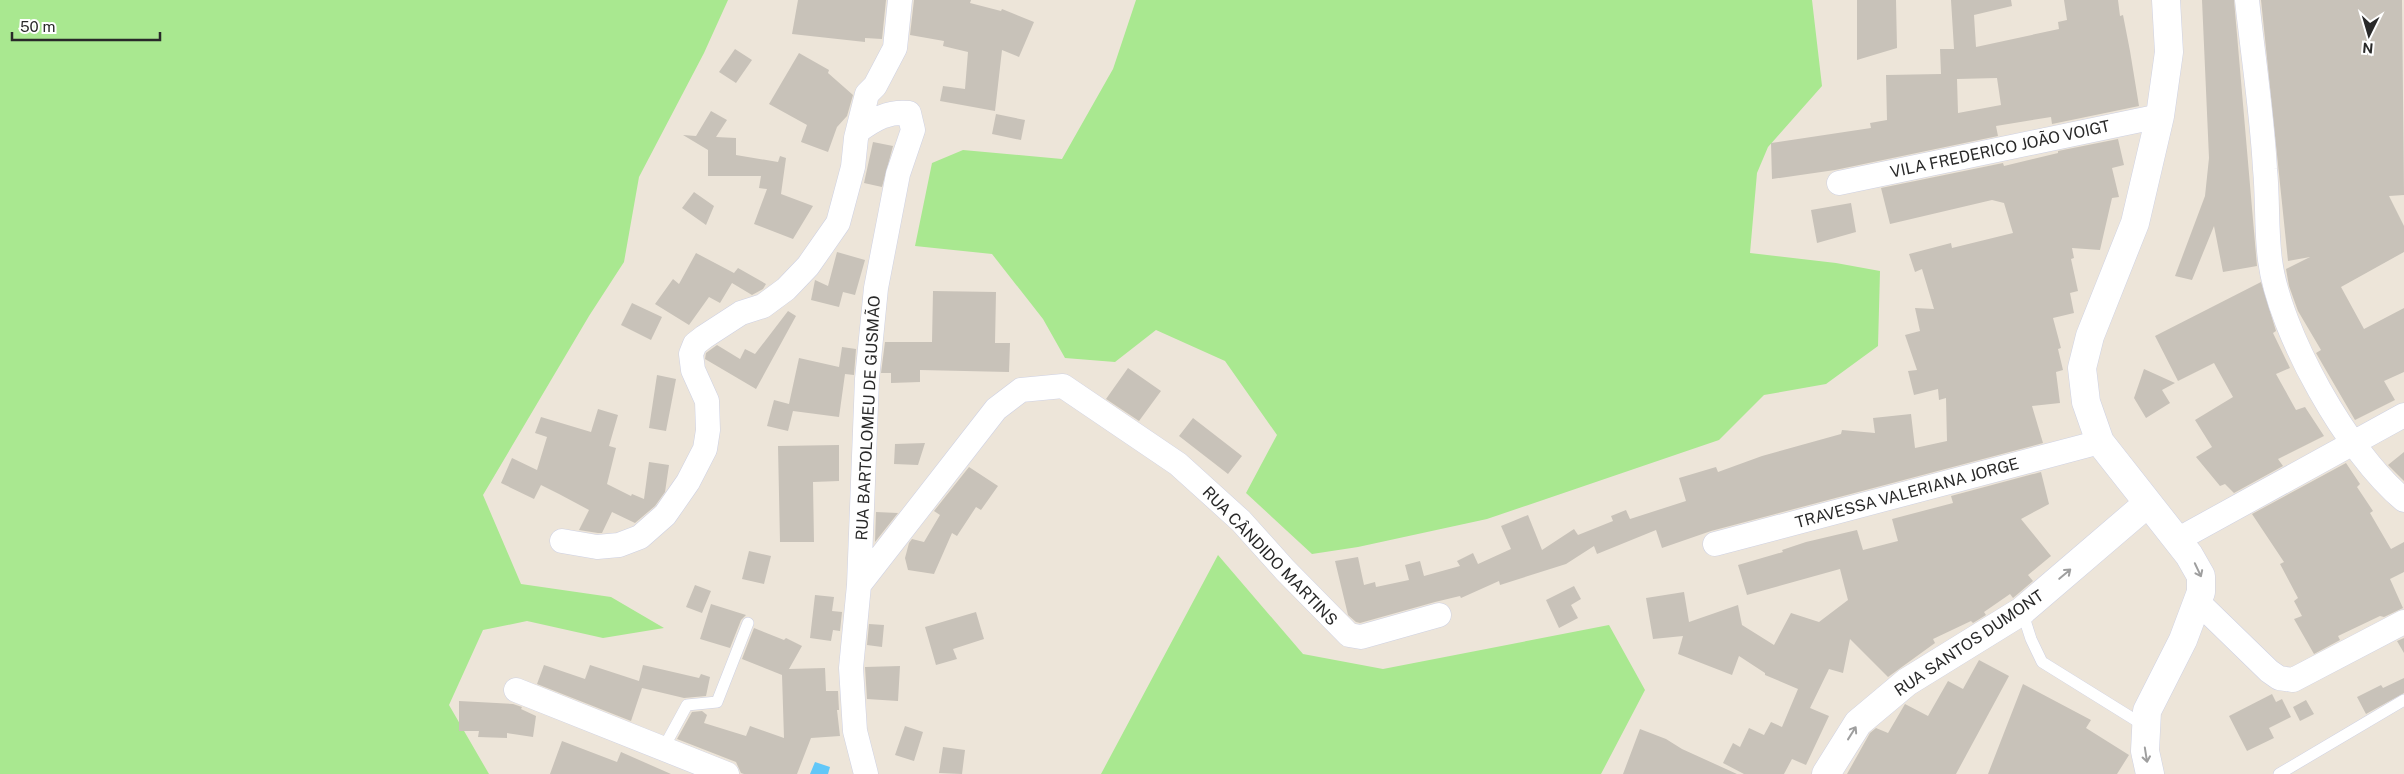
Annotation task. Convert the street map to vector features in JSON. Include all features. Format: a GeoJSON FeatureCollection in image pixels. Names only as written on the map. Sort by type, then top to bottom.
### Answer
{"type":"FeatureCollection","features":[{"type":"Feature","properties":{"kind":"main road"},"geometry":{"type":"LineString","coordinates":[[2150,774],[2145,751],[2147,711],[2183,640],[2202,592],[2201,576],[2177,540],[2100,442],[2086,402],[2082,368],[2090,336],[2135,223],[2160,116],[2169,52],[2166,0]]}},
{"type":"Feature","properties":{"kind":"main road","name":"RUA SANTOS DUMONT"},"geometry":{"type":"LineString","coordinates":[[1826,774],[1858,723],[1907,682],[2022,611],[2148,503]]}},
{"type":"Feature","properties":{"kind":"street"},"geometry":{"type":"LineString","coordinates":[[562,541],[596,547],[619,545],[640,537],[665,515],[688,482],[704,450],[708,430],[707,401],[694,370],[691,354],[695,344],[741,313],[762,306],[786,289],[808,266],[838,223],[853,167],[858,131],[867,94],[875,86],[895,48],[900,0]]}},
{"type":"Feature","properties":{"kind":"street"},"geometry":{"type":"LineString","coordinates":[[2247,0],[2265,168],[2270,261],[2282,305],[2303,358],[2336,419],[2385,485],[2404,500]]}},
{"type":"Feature","properties":{"kind":"street","name":"RUA BARTOLOMEU DE GUSMÃO"},"geometry":{"type":"LineString","coordinates":[[858,131],[877,118],[894,112],[909,113],[913,130],[898,174],[876,288],[868,379],[859,585],[851,668],[851,697],[855,731],[866,774]]}},
{"type":"Feature","properties":{"kind":"street","name":"VILA FREDERICO JOÃO VOIGT"},"geometry":{"type":"LineString","coordinates":[[1840,183],[2160,116]]}},
{"type":"Feature","properties":{"kind":"street","name":"RUA CÂNDIDO MARTINS"},"geometry":{"type":"LineString","coordinates":[[859,585],[996,409],[1020,390],[1063,386],[1178,464],[1241,521],[1284,570],[1349,635],[1361,637],[1439,615]]}},
{"type":"Feature","properties":{"kind":"street"},"geometry":{"type":"LineString","coordinates":[[2177,540],[2246,504],[2404,415]]}},
{"type":"Feature","properties":{"kind":"street","name":"TRAVESSA VALERIANA JORGE"},"geometry":{"type":"LineString","coordinates":[[1715,544],[2100,442]]}},
{"type":"Feature","properties":{"kind":"street"},"geometry":{"type":"LineString","coordinates":[[2198,602],[2260,663],[2279,678],[2293,680],[2404,622]]}},
{"type":"Feature","properties":{"kind":"street"},"geometry":{"type":"LineString","coordinates":[[516,690],[727,774]]}},
{"type":"Feature","properties":{"kind":"lane"},"geometry":{"type":"LineString","coordinates":[[2022,611],[2030,639],[2042,662],[2145,726]]}},
{"type":"Feature","properties":{"kind":"lane"},"geometry":{"type":"LineString","coordinates":[[663,749],[687,705],[717,702],[748,623]]}},
{"type":"Feature","properties":{"kind":"lane"},"geometry":{"type":"LineString","coordinates":[[2279,774],[2404,700]]}},
{"type":"Feature","properties":{"kind":"green space"},"geometry":{"type":"Polygon","coordinates":[[[0,0],[728,0],[704,53],[639,177],[624,262],[589,316],[483,495],[521,584],[611,597],[664,628],[603,638],[527,621],[483,630],[449,705],[489,774],[0,774],[0,0]]]}},
{"type":"Feature","properties":{"kind":"green space"},"geometry":{"type":"Polygon","coordinates":[[[1136,0],[1812,0],[1822,86],[1768,147],[1757,173],[1750,253],[1836,263],[1880,271],[1878,346],[1826,384],[1764,395],[1719,440],[1487,519],[1358,547],[1312,554],[1246,493],[1277,435],[1225,361],[1156,330],[1115,362],[1065,358],[1043,319],[992,254],[915,246],[932,163],[963,150],[1062,159],[1113,69],[1136,0]]]}},
{"type":"Feature","properties":{"kind":"green space"},"geometry":{"type":"Polygon","coordinates":[[[1218,555],[1303,654],[1383,669],[1609,625],[1645,690],[1601,774],[1101,774],[1218,555]]]}},
{"type":"Feature","properties":{"kind":"water"},"geometry":{"type":"Polygon","coordinates":[[[815,762],[830,767],[828,774],[810,774],[815,762]]]}},
{"type":"Feature","properties":{"kind":"building"},"geometry":{"type":"Polygon","coordinates":[[[798,0],[886,0],[882,39],[865,38],[865,42],[792,34],[798,0]]]}},
{"type":"Feature","properties":{"kind":"building"},"geometry":{"type":"Polygon","coordinates":[[[914,0],[971,0],[970,3],[1001,11],[1002,9],[1034,22],[1019,57],[1002,50],[995,111],[940,101],[943,86],[965,89],[968,52],[943,46],[944,41],[910,35],[914,0]]]}},
{"type":"Feature","properties":{"kind":"building"},"geometry":{"type":"Polygon","coordinates":[[[1857,0],[1896,0],[1897,48],[1857,60],[1857,0]]]}},
{"type":"Feature","properties":{"kind":"building"},"geometry":{"type":"Polygon","coordinates":[[[1951,0],[2011,0],[2012,6],[1974,15],[1976,47],[2059,29],[2058,22],[2067,20],[2064,0],[2118,0],[2120,16],[2123,15],[2139,106],[2052,124],[2051,117],[1996,126],[1998,136],[1835,170],[1772,179],[1771,143],[1871,128],[1870,123],[1887,120],[1886,75],[1941,74],[1940,49],[1954,49],[1951,0]],[[1997,78],[1957,79],[1958,113],[2001,105],[1997,78]]]}},
{"type":"Feature","properties":{"kind":"building"},"geometry":{"type":"Polygon","coordinates":[[[2202,0],[2234,0],[2257,266],[2223,272],[2214,226],[2192,280],[2175,276],[2205,196],[2209,158],[2202,0]]]}},
{"type":"Feature","properties":{"kind":"building"},"geometry":{"type":"Polygon","coordinates":[[[2261,0],[2402,0],[2404,195],[2389,196],[2404,226],[2404,252],[2341,287],[2364,329],[2404,308],[2404,372],[2384,381],[2395,400],[2355,420],[2316,353],[2321,350],[2298,311],[2289,286],[2286,269],[2310,257],[2288,261],[2261,0]]]}},
{"type":"Feature","properties":{"kind":"building"},"geometry":{"type":"Polygon","coordinates":[[[735,49],[752,60],[736,83],[719,72],[735,49]]]}},
{"type":"Feature","properties":{"kind":"building"},"geometry":{"type":"Polygon","coordinates":[[[799,53],[829,70],[828,73],[853,95],[847,116],[837,127],[828,152],[801,142],[807,125],[769,104],[799,53]]]}},
{"type":"Feature","properties":{"kind":"building"},"geometry":{"type":"Polygon","coordinates":[[[711,111],[727,120],[716,137],[736,138],[736,155],[778,162],[780,156],[786,158],[781,194],[813,206],[793,239],[754,224],[767,189],[759,188],[761,176],[708,176],[708,150],[683,135],[696,136],[711,111]]]}},
{"type":"Feature","properties":{"kind":"building"},"geometry":{"type":"Polygon","coordinates":[[[996,114],[1025,120],[1021,140],[992,134],[996,114]]]}},
{"type":"Feature","properties":{"kind":"building"},"geometry":{"type":"Polygon","coordinates":[[[2118,139],[2124,165],[2112,168],[2119,197],[2112,198],[2100,250],[2072,248],[2074,258],[2071,259],[2078,291],[2070,293],[2074,313],[2053,318],[2061,348],[2058,349],[2063,370],[2056,372],[2060,403],[2032,406],[2043,443],[1711,531],[1662,548],[1656,530],[1597,554],[1594,546],[1566,564],[1500,585],[1499,581],[1461,598],[1460,596],[1435,602],[1360,623],[1348,615],[1335,561],[1358,557],[1364,585],[1375,582],[1376,587],[1409,580],[1405,565],[1420,561],[1424,576],[1460,566],[1457,561],[1473,553],[1478,564],[1511,549],[1501,526],[1528,515],[1542,550],[1574,529],[1578,535],[1613,521],[1611,516],[1626,510],[1630,519],[1686,501],[1679,478],[1716,467],[1718,472],[1762,456],[1841,434],[1842,430],[1875,433],[1873,418],[1911,414],[1915,448],[1947,441],[1946,398],[1939,400],[1938,389],[1914,395],[1908,371],[1917,370],[1905,335],[1920,331],[1915,308],[1934,309],[1922,269],[1915,272],[1909,254],[1951,243],[1952,248],[2013,233],[2004,203],[1992,200],[1890,224],[1881,188],[2003,163],[2004,166],[2058,153],[2058,151],[2118,139]]]}},
{"type":"Feature","properties":{"kind":"building"},"geometry":{"type":"Polygon","coordinates":[[[873,142],[893,146],[882,187],[864,183],[873,142]]]}},
{"type":"Feature","properties":{"kind":"building"},"geometry":{"type":"Polygon","coordinates":[[[694,192],[714,206],[706,225],[682,208],[694,192]]]}},
{"type":"Feature","properties":{"kind":"building"},"geometry":{"type":"Polygon","coordinates":[[[1851,203],[1856,232],[1817,243],[1811,210],[1851,203]]]}},
{"type":"Feature","properties":{"kind":"building"},"geometry":{"type":"Polygon","coordinates":[[[837,252],[865,260],[855,295],[843,292],[839,307],[811,300],[815,280],[828,286],[837,252]]]}},
{"type":"Feature","properties":{"kind":"building"},"geometry":{"type":"Polygon","coordinates":[[[696,253],[734,273],[738,268],[766,284],[763,289],[752,295],[732,283],[720,303],[709,297],[689,325],[655,304],[673,279],[679,284],[696,253]]]}},
{"type":"Feature","properties":{"kind":"building"},"geometry":{"type":"Polygon","coordinates":[[[2261,282],[2276,331],[2273,333],[2290,368],[2276,374],[2296,410],[2305,407],[2324,436],[2278,459],[2283,466],[2234,493],[2225,484],[2220,486],[2196,457],[2212,447],[2195,420],[2233,397],[2214,363],[2178,381],[2155,336],[2261,282]]]}},
{"type":"Feature","properties":{"kind":"building"},"geometry":{"type":"Polygon","coordinates":[[[933,291],[996,292],[995,343],[1010,343],[1009,372],[920,370],[920,382],[891,383],[891,373],[881,373],[885,342],[932,342],[933,291]]]}},
{"type":"Feature","properties":{"kind":"building"},"geometry":{"type":"Polygon","coordinates":[[[632,303],[662,317],[651,340],[621,325],[632,303]]]}},
{"type":"Feature","properties":{"kind":"building"},"geometry":{"type":"Polygon","coordinates":[[[788,311],[796,316],[756,389],[705,359],[706,353],[717,345],[740,359],[745,349],[755,354],[788,311]]]}},
{"type":"Feature","properties":{"kind":"building"},"geometry":{"type":"Polygon","coordinates":[[[842,347],[856,349],[854,375],[845,374],[839,417],[793,411],[788,431],[767,426],[774,400],[789,404],[799,358],[839,367],[842,347]]]}},
{"type":"Feature","properties":{"kind":"building"},"geometry":{"type":"Polygon","coordinates":[[[1128,368],[1161,391],[1139,421],[1106,399],[1128,368]]]}},
{"type":"Feature","properties":{"kind":"building"},"geometry":{"type":"Polygon","coordinates":[[[2144,369],[2175,383],[2162,390],[2170,403],[2146,418],[2134,398],[2144,369]]]}},
{"type":"Feature","properties":{"kind":"building"},"geometry":{"type":"Polygon","coordinates":[[[657,375],[676,379],[666,431],[649,428],[657,375]]]}},
{"type":"Feature","properties":{"kind":"building"},"geometry":{"type":"Polygon","coordinates":[[[598,409],[618,415],[609,446],[616,448],[607,484],[631,496],[632,494],[644,499],[649,462],[669,465],[665,492],[655,506],[635,523],[612,512],[602,533],[579,530],[589,510],[541,485],[534,499],[501,483],[512,458],[537,470],[547,437],[535,433],[541,417],[591,432],[598,409]]]}},
{"type":"Feature","properties":{"kind":"building"},"geometry":{"type":"Polygon","coordinates":[[[1193,418],[1242,456],[1228,474],[1179,436],[1193,418]]]}},
{"type":"Feature","properties":{"kind":"building"},"geometry":{"type":"Polygon","coordinates":[[[925,443],[918,465],[894,464],[895,444],[925,443]]]}},
{"type":"Feature","properties":{"kind":"building"},"geometry":{"type":"Polygon","coordinates":[[[839,445],[839,481],[813,482],[814,542],[780,542],[778,446],[839,445]]]}},
{"type":"Feature","properties":{"kind":"building"},"geometry":{"type":"Polygon","coordinates":[[[2404,452],[2404,481],[2388,465],[2404,452]]]}},
{"type":"Feature","properties":{"kind":"building"},"geometry":{"type":"Polygon","coordinates":[[[2346,463],[2360,484],[2357,487],[2373,511],[2370,513],[2391,549],[2404,542],[2404,572],[2390,579],[2403,608],[2384,617],[2380,616],[2338,636],[2340,640],[2314,654],[2294,619],[2302,616],[2294,601],[2298,598],[2280,564],[2284,562],[2252,514],[2346,463]]]}},
{"type":"Feature","properties":{"kind":"building"},"geometry":{"type":"Polygon","coordinates":[[[969,467],[998,486],[981,510],[976,507],[957,536],[952,533],[934,574],[908,570],[905,558],[909,543],[912,539],[924,542],[940,515],[934,511],[969,467]]]}},
{"type":"Feature","properties":{"kind":"building"},"geometry":{"type":"Polygon","coordinates":[[[2041,472],[2049,504],[2021,519],[2051,556],[2028,575],[2033,581],[2013,598],[2010,594],[1984,612],[1986,615],[1973,623],[1971,621],[1933,639],[1935,643],[1888,677],[1850,639],[1843,673],[1829,669],[1810,708],[1829,716],[1806,765],[1792,759],[1784,774],[1744,774],[1723,763],[1733,743],[1740,747],[1749,728],[1764,735],[1771,722],[1782,727],[1798,689],[1765,675],[1765,673],[1739,656],[1732,675],[1678,654],[1683,636],[1653,639],[1646,598],[1684,592],[1689,622],[1738,605],[1742,625],[1774,645],[1791,613],[1819,622],[1848,600],[1840,569],[1747,595],[1738,565],[1783,552],[1782,550],[1806,542],[1857,530],[1863,550],[1898,541],[1892,519],[1953,503],[1951,496],[2041,472]]]}},
{"type":"Feature","properties":{"kind":"building"},"geometry":{"type":"Polygon","coordinates":[[[876,512],[898,513],[875,542],[876,512]]]}},
{"type":"Feature","properties":{"kind":"building"},"geometry":{"type":"Polygon","coordinates":[[[749,551],[771,556],[764,584],[742,579],[749,551]]]}},
{"type":"Feature","properties":{"kind":"building"},"geometry":{"type":"Polygon","coordinates":[[[695,585],[711,591],[702,613],[686,607],[695,585]]]}},
{"type":"Feature","properties":{"kind":"building"},"geometry":{"type":"Polygon","coordinates":[[[1574,586],[1581,599],[1571,605],[1578,618],[1559,628],[1546,600],[1574,586]]]}},
{"type":"Feature","properties":{"kind":"building"},"geometry":{"type":"Polygon","coordinates":[[[815,595],[834,597],[832,611],[842,612],[840,631],[833,630],[831,641],[810,638],[815,595]]]}},
{"type":"Feature","properties":{"kind":"building"},"geometry":{"type":"Polygon","coordinates":[[[711,604],[746,615],[741,620],[730,648],[700,639],[711,604]]]}},
{"type":"Feature","properties":{"kind":"building"},"geometry":{"type":"Polygon","coordinates":[[[976,612],[984,639],[953,649],[957,659],[936,665],[925,627],[976,612]]]}},
{"type":"Feature","properties":{"kind":"building"},"geometry":{"type":"Polygon","coordinates":[[[869,624],[884,625],[882,647],[867,645],[869,624]]]}},
{"type":"Feature","properties":{"kind":"building"},"geometry":{"type":"Polygon","coordinates":[[[754,628],[784,640],[786,638],[802,646],[789,669],[825,668],[826,691],[838,691],[839,710],[837,710],[840,736],[811,738],[797,774],[744,774],[741,773],[736,762],[677,739],[692,712],[702,711],[707,715],[704,723],[746,736],[750,726],[784,738],[782,675],[742,659],[754,628]]]}},
{"type":"Feature","properties":{"kind":"building"},"geometry":{"type":"Polygon","coordinates":[[[2404,638],[2404,653],[2397,641],[2404,638]]]}},
{"type":"Feature","properties":{"kind":"building"},"geometry":{"type":"Polygon","coordinates":[[[1979,660],[2009,676],[1956,774],[1847,774],[1870,733],[1876,728],[1888,733],[1905,704],[1928,716],[1948,681],[1963,689],[1979,660]]]}},
{"type":"Feature","properties":{"kind":"building"},"geometry":{"type":"Polygon","coordinates":[[[544,665],[585,679],[590,665],[639,681],[643,665],[699,678],[701,674],[710,677],[706,696],[684,698],[642,688],[631,721],[537,684],[544,665]]]}},
{"type":"Feature","properties":{"kind":"building"},"geometry":{"type":"Polygon","coordinates":[[[900,666],[898,701],[867,699],[865,667],[900,666]]]}},
{"type":"Feature","properties":{"kind":"building"},"geometry":{"type":"Polygon","coordinates":[[[2404,678],[2404,693],[2366,714],[2357,697],[2381,685],[2383,688],[2404,678]]]}},
{"type":"Feature","properties":{"kind":"building"},"geometry":{"type":"Polygon","coordinates":[[[2023,684],[2091,720],[2086,728],[2129,755],[2117,774],[1988,774],[2023,684]]]}},
{"type":"Feature","properties":{"kind":"building"},"geometry":{"type":"Polygon","coordinates":[[[2272,694],[2276,702],[2282,699],[2291,717],[2269,728],[2274,738],[2247,751],[2229,716],[2272,694]]]}},
{"type":"Feature","properties":{"kind":"building"},"geometry":{"type":"Polygon","coordinates":[[[2306,700],[2314,714],[2300,721],[2293,707],[2306,700]]]}},
{"type":"Feature","properties":{"kind":"building"},"geometry":{"type":"Polygon","coordinates":[[[459,701],[513,704],[522,707],[521,709],[536,716],[533,737],[507,733],[507,738],[478,737],[479,731],[459,731],[459,701]]]}},
{"type":"Feature","properties":{"kind":"building"},"geometry":{"type":"Polygon","coordinates":[[[905,726],[923,732],[914,761],[895,755],[905,726]]]}},
{"type":"Feature","properties":{"kind":"building"},"geometry":{"type":"Polygon","coordinates":[[[1640,729],[1666,739],[1682,749],[1737,774],[1623,774],[1640,729]]]}},
{"type":"Feature","properties":{"kind":"building"},"geometry":{"type":"Polygon","coordinates":[[[562,741],[617,762],[621,752],[671,774],[550,774],[562,741]]]}},
{"type":"Feature","properties":{"kind":"building"},"geometry":{"type":"Polygon","coordinates":[[[943,747],[965,750],[962,774],[939,773],[943,747]]]}}]}
